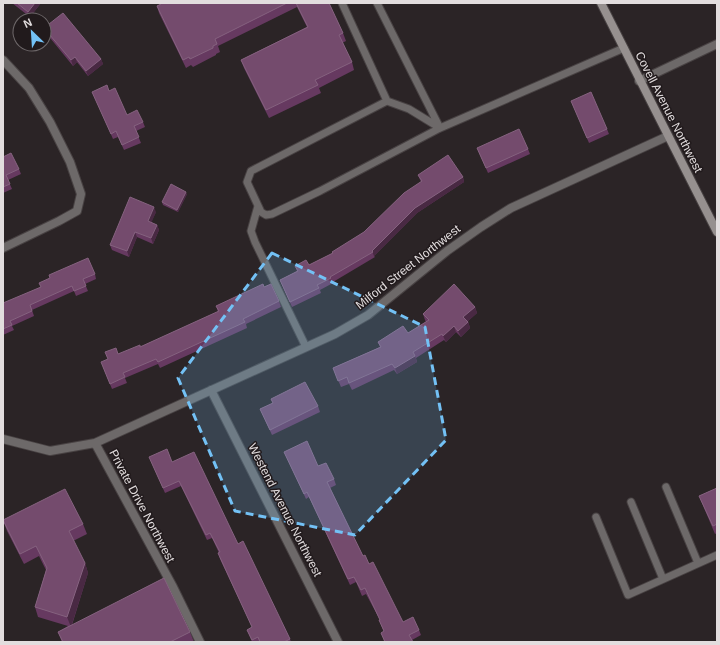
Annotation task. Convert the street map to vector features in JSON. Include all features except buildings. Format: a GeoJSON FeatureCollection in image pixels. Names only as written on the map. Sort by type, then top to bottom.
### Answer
{"type":"FeatureCollection","features":[{"type":"Feature","properties":{"kind":"street","name":"Covell Avenue Northwest"},"geometry":{"type":"LineString","coordinates":[[601,3],[639,81],[717,232]]}},
{"type":"Feature","properties":{"kind":"street"},"geometry":{"type":"LineString","coordinates":[[639,81],[717,44]]}},
{"type":"Feature","properties":{"kind":"street"},"geometry":{"type":"LineString","coordinates":[[3,60],[29,88],[50,122],[70,162],[81,194],[77,211],[3,248]]}},
{"type":"Feature","properties":{"kind":"street","name":"Milford Street Northwest"},"geometry":{"type":"LineString","coordinates":[[95,444],[336,334],[368,315],[447,251],[511,208],[668,136]]}},
{"type":"Feature","properties":{"kind":"street","name":"Westend Avenue Northwest"},"geometry":{"type":"LineString","coordinates":[[211,390],[338,642]]}},
{"type":"Feature","properties":{"kind":"street","name":"Private Drive Northwest"},"geometry":{"type":"LineString","coordinates":[[3,440],[50,451],[95,444],[173,587],[200,642]]}},
{"type":"Feature","properties":{"kind":"lane"},"geometry":{"type":"LineString","coordinates":[[342,3],[387,101]]}},
{"type":"Feature","properties":{"kind":"lane"},"geometry":{"type":"LineString","coordinates":[[377,3],[440,128]]}},
{"type":"Feature","properties":{"kind":"lane"},"geometry":{"type":"LineString","coordinates":[[440,128],[409,108],[387,101],[252,171],[247,182],[261,212],[266,215],[272,214],[320,191],[440,128],[624,48]]}},
{"type":"Feature","properties":{"kind":"lane"},"geometry":{"type":"LineString","coordinates":[[258,206],[251,231],[306,347]]}},
{"type":"Feature","properties":{"kind":"lane"},"geometry":{"type":"LineString","coordinates":[[666,487],[698,563]]}},
{"type":"Feature","properties":{"kind":"lane"},"geometry":{"type":"LineString","coordinates":[[631,502],[664,579]]}},
{"type":"Feature","properties":{"kind":"lane"},"geometry":{"type":"LineString","coordinates":[[596,516],[628,595],[717,555]]}},
{"type":"Feature","properties":{"kind":"highlighted area"},"geometry":{"type":"Polygon","coordinates":[[[272,253],[425,327],[446,440],[355,535],[235,511],[178,378],[272,253]]]}}]}
